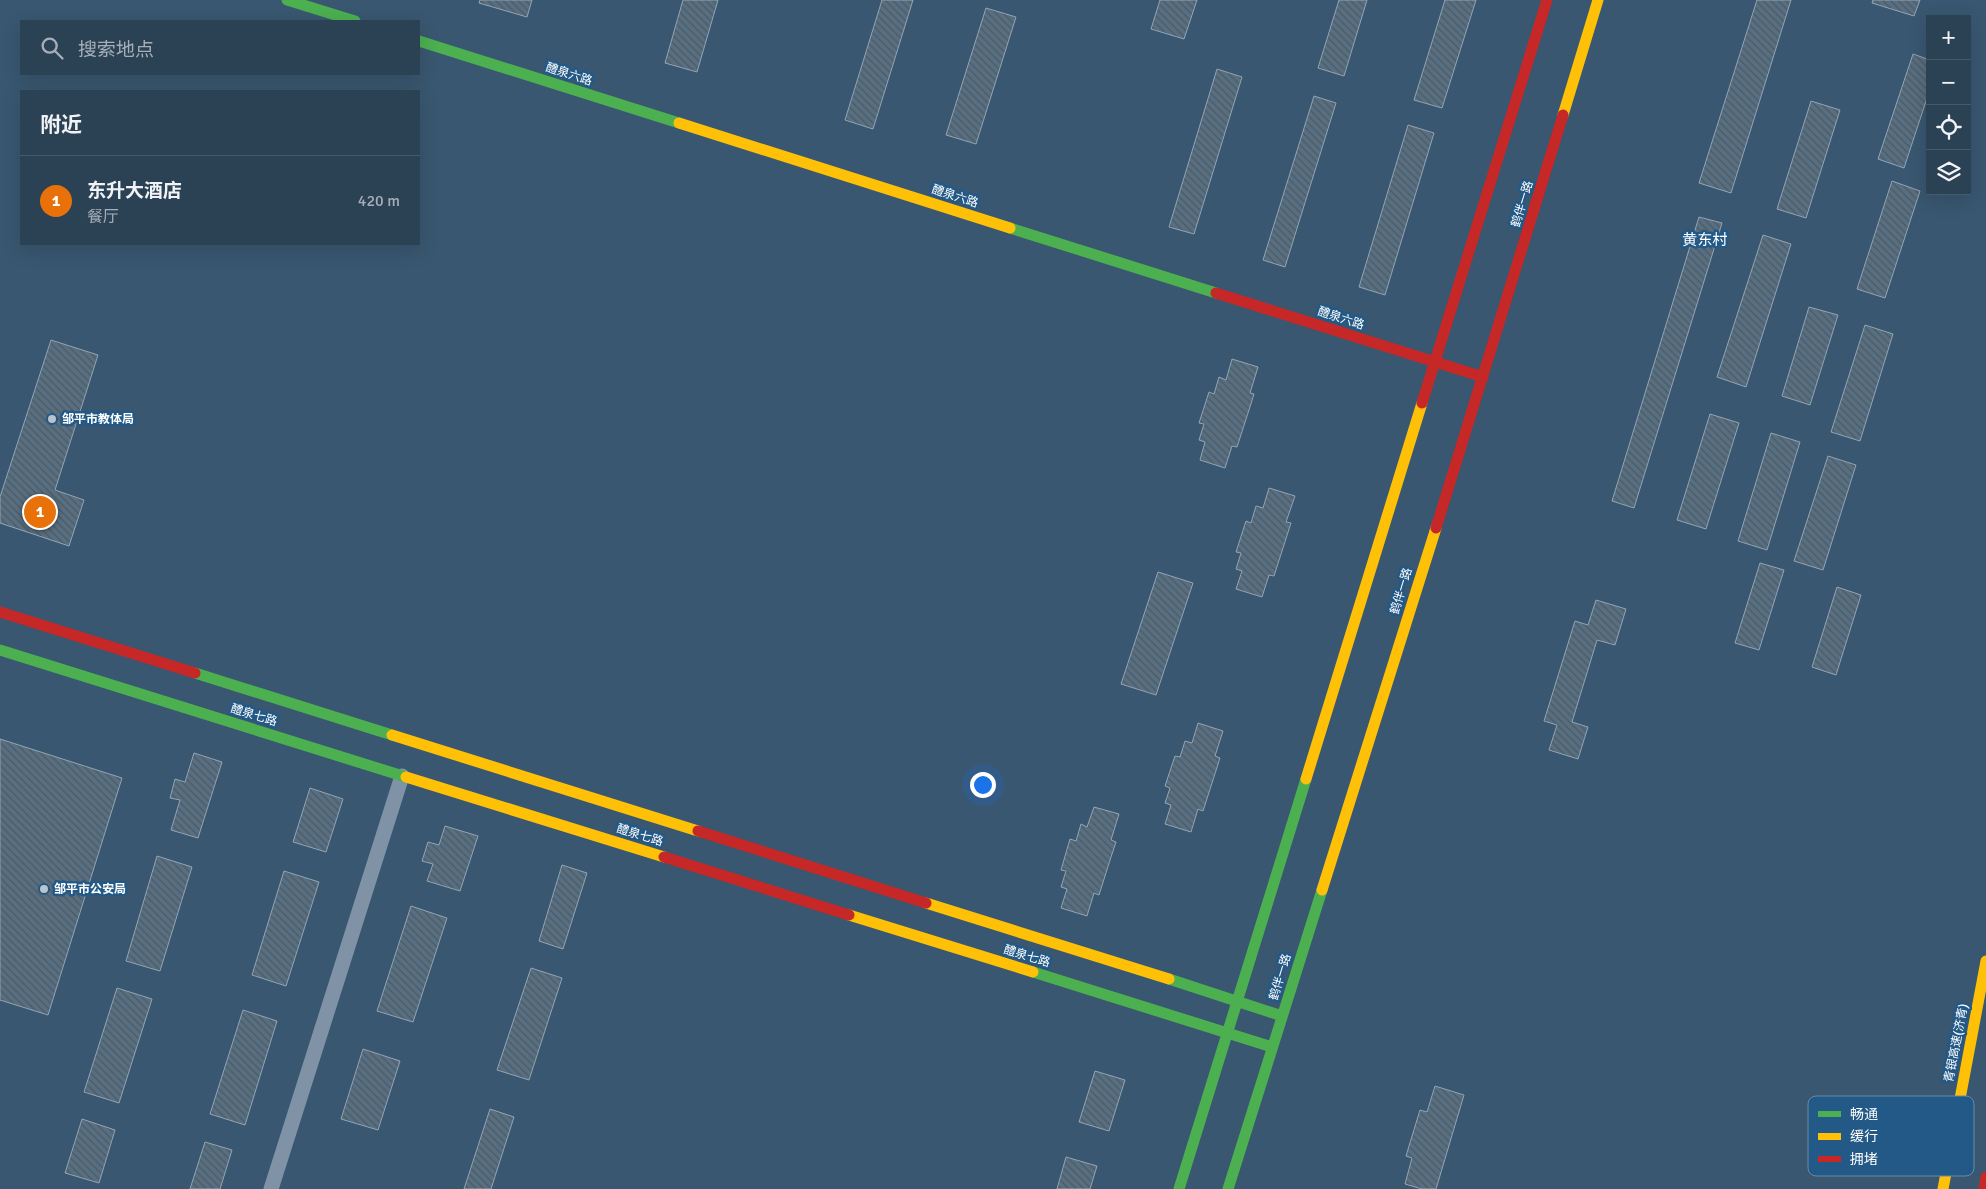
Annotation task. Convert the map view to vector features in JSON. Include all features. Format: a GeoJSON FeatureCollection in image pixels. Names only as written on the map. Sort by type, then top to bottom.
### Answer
{"type":"FeatureCollection","features":[{"type":"Feature","properties":{"kind":"main road"},"geometry":{"type":"LineString","coordinates":[[287,0],[352,20]]}},
{"type":"Feature","properties":{"kind":"main road"},"geometry":{"type":"LineString","coordinates":[[1179,1189],[1433,362],[1547,0]]}},
{"type":"Feature","properties":{"kind":"main road","name":"鹤伴一路"},"geometry":{"type":"LineString","coordinates":[[1228,1189],[1483,377],[1598,0]]}},
{"type":"Feature","properties":{"kind":"main road","name":"醴泉六路"},"geometry":{"type":"LineString","coordinates":[[420,42],[1483,377]]}},
{"type":"Feature","properties":{"kind":"main road"},"geometry":{"type":"LineString","coordinates":[[0,612],[1282,1016]]}},
{"type":"Feature","properties":{"kind":"main road","name":"醴泉七路"},"geometry":{"type":"LineString","coordinates":[[0,650],[1272,1047]]}},
{"type":"Feature","properties":{"kind":"main road","name":"青银高速(济青)"},"geometry":{"type":"LineString","coordinates":[[1961,1096],[1986,961]]}},
{"type":"Feature","properties":{"kind":"main road","name":"青银高速(济青)"},"geometry":{"type":"LineString","coordinates":[[1943,1189],[1945,1176]]}},
{"type":"Feature","properties":{"kind":"main road"},"geometry":{"type":"LineString","coordinates":[[1984,1189],[1986,1177]]}},
{"type":"Feature","properties":{"kind":"street"},"geometry":{"type":"LineString","coordinates":[[271,1189],[402,776]]}},
{"type":"Feature","properties":{"kind":"building"},"geometry":{"type":"Polygon","coordinates":[[[480,0],[532,0],[527,17],[479,3],[480,0]]]}},
{"type":"Feature","properties":{"kind":"building"},"geometry":{"type":"Polygon","coordinates":[[[683,0],[718,0],[697,72],[665,63],[683,0]]]}},
{"type":"Feature","properties":{"kind":"building"},"geometry":{"type":"Polygon","coordinates":[[[882,0],[913,0],[873,129],[845,120],[882,0]]]}},
{"type":"Feature","properties":{"kind":"building"},"geometry":{"type":"Polygon","coordinates":[[[1160,0],[1197,0],[1184,39],[1151,29],[1160,0]]]}},
{"type":"Feature","properties":{"kind":"building"},"geometry":{"type":"Polygon","coordinates":[[[1339,0],[1367,0],[1344,76],[1318,68],[1339,0]]]}},
{"type":"Feature","properties":{"kind":"building"},"geometry":{"type":"Polygon","coordinates":[[[1445,0],[1476,0],[1442,108],[1414,100],[1445,0]]]}},
{"type":"Feature","properties":{"kind":"building"},"geometry":{"type":"Polygon","coordinates":[[[1757,0],[1791,0],[1731,193],[1699,183],[1757,0]]]}},
{"type":"Feature","properties":{"kind":"building"},"geometry":{"type":"Polygon","coordinates":[[[1873,0],[1920,0],[1914,16],[1872,3],[1873,0]]]}},
{"type":"Feature","properties":{"kind":"building"},"geometry":{"type":"Polygon","coordinates":[[[986,8],[1016,17],[976,144],[946,135],[986,8]]]}},
{"type":"Feature","properties":{"kind":"building"},"geometry":{"type":"Polygon","coordinates":[[[1913,54],[1926,59],[1926,101],[1904,168],[1878,159],[1913,54]]]}},
{"type":"Feature","properties":{"kind":"building"},"geometry":{"type":"Polygon","coordinates":[[[1217,69],[1242,77],[1194,234],[1169,227],[1217,69]]]}},
{"type":"Feature","properties":{"kind":"building"},"geometry":{"type":"Polygon","coordinates":[[[1314,96],[1336,103],[1285,267],[1263,260],[1314,96]]]}},
{"type":"Feature","properties":{"kind":"building"},"geometry":{"type":"Polygon","coordinates":[[[1811,101],[1840,110],[1806,218],[1777,209],[1811,101]]]}},
{"type":"Feature","properties":{"kind":"building"},"geometry":{"type":"Polygon","coordinates":[[[1408,125],[1434,133],[1385,295],[1359,287],[1408,125]]]}},
{"type":"Feature","properties":{"kind":"building"},"geometry":{"type":"Polygon","coordinates":[[[1892,181],[1920,191],[1885,298],[1857,289],[1892,181]]]}},
{"type":"Feature","properties":{"kind":"building"},"geometry":{"type":"Polygon","coordinates":[[[1699,217],[1722,223],[1634,508],[1612,501],[1699,217]]]}},
{"type":"Feature","properties":{"kind":"building"},"geometry":{"type":"Polygon","coordinates":[[[1763,235],[1791,244],[1746,387],[1717,377],[1763,235]]]}},
{"type":"Feature","properties":{"kind":"building"},"geometry":{"type":"Polygon","coordinates":[[[1809,307],[1838,315],[1810,405],[1782,396],[1809,307]]]}},
{"type":"Feature","properties":{"kind":"building"},"geometry":{"type":"Polygon","coordinates":[[[1865,325],[1893,334],[1860,441],[1831,432],[1865,325]]]}},
{"type":"Feature","properties":{"kind":"building","name":"邹平市教体局"},"geometry":{"type":"Polygon","coordinates":[[[51,340],[98,355],[55,490],[84,500],[69,546],[0,523],[0,497],[51,340]]]}},
{"type":"Feature","properties":{"kind":"building"},"geometry":{"type":"Polygon","coordinates":[[[1232,359],[1258,367],[1250,393],[1254,394],[1237,447],[1232,446],[1225,468],[1200,460],[1205,442],[1199,440],[1204,424],[1199,423],[1209,392],[1214,394],[1219,377],[1226,380],[1232,359]]]}},
{"type":"Feature","properties":{"kind":"building"},"geometry":{"type":"Polygon","coordinates":[[[1710,414],[1739,423],[1706,529],[1677,520],[1710,414]]]}},
{"type":"Feature","properties":{"kind":"building"},"geometry":{"type":"Polygon","coordinates":[[[1771,433],[1800,442],[1767,550],[1738,541],[1771,433]]]}},
{"type":"Feature","properties":{"kind":"building"},"geometry":{"type":"Polygon","coordinates":[[[1828,456],[1856,465],[1823,570],[1794,561],[1828,456]]]}},
{"type":"Feature","properties":{"kind":"building"},"geometry":{"type":"Polygon","coordinates":[[[1269,488],[1295,496],[1286,522],[1291,523],[1274,576],[1269,575],[1262,597],[1236,589],[1242,571],[1236,569],[1241,553],[1236,552],[1246,521],[1251,523],[1256,506],[1263,508],[1269,488]]]}},
{"type":"Feature","properties":{"kind":"building"},"geometry":{"type":"Polygon","coordinates":[[[1760,563],[1784,570],[1759,650],[1735,643],[1760,563]]]}},
{"type":"Feature","properties":{"kind":"building"},"geometry":{"type":"Polygon","coordinates":[[[1158,572],[1193,583],[1156,695],[1121,684],[1158,572]]]}},
{"type":"Feature","properties":{"kind":"building"},"geometry":{"type":"Polygon","coordinates":[[[1837,587],[1861,595],[1836,675],[1812,667],[1837,587]]]}},
{"type":"Feature","properties":{"kind":"building"},"geometry":{"type":"Polygon","coordinates":[[[1596,600],[1626,609],[1615,645],[1597,640],[1572,722],[1588,727],[1578,759],[1549,750],[1557,725],[1544,721],[1575,621],[1588,625],[1596,600]]]}},
{"type":"Feature","properties":{"kind":"building"},"geometry":{"type":"Polygon","coordinates":[[[1198,723],[1223,731],[1215,756],[1220,758],[1203,811],[1198,809],[1191,832],[1165,824],[1171,805],[1165,803],[1170,788],[1165,786],[1175,756],[1180,757],[1185,741],[1192,743],[1198,723]]]}},
{"type":"Feature","properties":{"kind":"building","name":"邹平市公安局"},"geometry":{"type":"Polygon","coordinates":[[[0,739],[122,778],[48,1015],[0,1000],[0,739]]]}},
{"type":"Feature","properties":{"kind":"building"},"geometry":{"type":"Polygon","coordinates":[[[194,753],[222,762],[198,838],[171,830],[180,800],[170,798],[175,779],[185,782],[194,753]]]}},
{"type":"Feature","properties":{"kind":"building"},"geometry":{"type":"Polygon","coordinates":[[[310,788],[343,799],[326,852],[293,842],[310,788]]]}},
{"type":"Feature","properties":{"kind":"building"},"geometry":{"type":"Polygon","coordinates":[[[1094,807],[1119,814],[1111,840],[1116,842],[1099,895],[1094,893],[1087,916],[1061,908],[1067,889],[1061,887],[1066,871],[1061,870],[1070,839],[1076,841],[1081,824],[1087,827],[1094,807]]]}},
{"type":"Feature","properties":{"kind":"building"},"geometry":{"type":"Polygon","coordinates":[[[445,826],[478,836],[460,891],[427,881],[433,864],[422,861],[428,842],[439,845],[445,826]]]}},
{"type":"Feature","properties":{"kind":"building"},"geometry":{"type":"Polygon","coordinates":[[[157,856],[192,867],[160,971],[126,961],[157,856]]]}},
{"type":"Feature","properties":{"kind":"building"},"geometry":{"type":"Polygon","coordinates":[[[562,865],[587,873],[563,949],[539,941],[562,865]]]}},
{"type":"Feature","properties":{"kind":"building"},"geometry":{"type":"Polygon","coordinates":[[[284,871],[319,882],[286,986],[252,975],[284,871]]]}},
{"type":"Feature","properties":{"kind":"building"},"geometry":{"type":"Polygon","coordinates":[[[411,906],[447,918],[413,1022],[377,1011],[411,906]]]}},
{"type":"Feature","properties":{"kind":"building"},"geometry":{"type":"Polygon","coordinates":[[[531,968],[562,978],[529,1080],[497,1070],[531,968]]]}},
{"type":"Feature","properties":{"kind":"building"},"geometry":{"type":"Polygon","coordinates":[[[117,988],[152,999],[119,1103],[84,1092],[117,988]]]}},
{"type":"Feature","properties":{"kind":"building"},"geometry":{"type":"Polygon","coordinates":[[[243,1010],[277,1021],[245,1125],[210,1114],[243,1010]]]}},
{"type":"Feature","properties":{"kind":"building"},"geometry":{"type":"Polygon","coordinates":[[[363,1049],[400,1061],[378,1130],[341,1119],[363,1049]]]}},
{"type":"Feature","properties":{"kind":"building"},"geometry":{"type":"Polygon","coordinates":[[[1095,1071],[1125,1080],[1109,1131],[1079,1122],[1095,1071]]]}},
{"type":"Feature","properties":{"kind":"building"},"geometry":{"type":"Polygon","coordinates":[[[1435,1086],[1464,1095],[1436,1189],[1422,1189],[1405,1184],[1412,1158],[1406,1156],[1420,1110],[1427,1112],[1435,1086]]]}},
{"type":"Feature","properties":{"kind":"building"},"geometry":{"type":"Polygon","coordinates":[[[490,1109],[514,1117],[491,1189],[464,1189],[490,1109]]]}},
{"type":"Feature","properties":{"kind":"building"},"geometry":{"type":"Polygon","coordinates":[[[82,1119],[115,1130],[99,1183],[65,1173],[82,1119]]]}},
{"type":"Feature","properties":{"kind":"building"},"geometry":{"type":"Polygon","coordinates":[[[205,1142],[232,1150],[220,1189],[190,1189],[205,1142]]]}},
{"type":"Feature","properties":{"kind":"building"},"geometry":{"type":"Polygon","coordinates":[[[1066,1157],[1097,1166],[1090,1189],[1057,1189],[1066,1157]]]}},
{"type":"Feature","properties":{"kind":"traffic: fast"},"geometry":{"type":"LineString","coordinates":[[287,0],[352,20]]}},
{"type":"Feature","properties":{"kind":"traffic: fast"},"geometry":{"type":"LineString","coordinates":[[420,41],[679,123]]}},
{"type":"Feature","properties":{"kind":"traffic: fast"},"geometry":{"type":"LineString","coordinates":[[1010,228],[1216,293]]}},
{"type":"Feature","properties":{"kind":"traffic: fast"},"geometry":{"type":"LineString","coordinates":[[0,650],[406,777]]}},
{"type":"Feature","properties":{"kind":"traffic: fast"},"geometry":{"type":"LineString","coordinates":[[195,673],[392,735]]}},
{"type":"Feature","properties":{"kind":"traffic: fast"},"geometry":{"type":"LineString","coordinates":[[1179,1189],[1306,779]]}},
{"type":"Feature","properties":{"kind":"traffic: fast"},"geometry":{"type":"LineString","coordinates":[[1228,1189],[1322,890]]}},
{"type":"Feature","properties":{"kind":"traffic: fast"},"geometry":{"type":"LineString","coordinates":[[1033,972],[1272,1047]]}},
{"type":"Feature","properties":{"kind":"traffic: fast"},"geometry":{"type":"LineString","coordinates":[[1169,979],[1282,1016]]}},
{"type":"Feature","properties":{"kind":"traffic: slow"},"geometry":{"type":"LineString","coordinates":[[1563,115],[1598,0]]}},
{"type":"Feature","properties":{"kind":"traffic: slow"},"geometry":{"type":"LineString","coordinates":[[679,123],[1010,228]]}},
{"type":"Feature","properties":{"kind":"traffic: slow"},"geometry":{"type":"LineString","coordinates":[[1306,779],[1422,403]]}},
{"type":"Feature","properties":{"kind":"traffic: slow"},"geometry":{"type":"LineString","coordinates":[[1322,890],[1436,528]]}},
{"type":"Feature","properties":{"kind":"traffic: slow"},"geometry":{"type":"LineString","coordinates":[[392,735],[698,831]]}},
{"type":"Feature","properties":{"kind":"traffic: slow"},"geometry":{"type":"LineString","coordinates":[[406,777],[664,857]]}},
{"type":"Feature","properties":{"kind":"traffic: slow"},"geometry":{"type":"LineString","coordinates":[[926,903],[1169,979]]}},
{"type":"Feature","properties":{"kind":"traffic: slow"},"geometry":{"type":"LineString","coordinates":[[849,915],[1033,972]]}},
{"type":"Feature","properties":{"kind":"traffic: slow"},"geometry":{"type":"LineString","coordinates":[[1961,1096],[1986,961]]}},
{"type":"Feature","properties":{"kind":"traffic: slow"},"geometry":{"type":"LineString","coordinates":[[1943,1189],[1945,1176]]}},
{"type":"Feature","properties":{"kind":"traffic: jam"},"geometry":{"type":"LineString","coordinates":[[1422,403],[1547,0]]}},
{"type":"Feature","properties":{"kind":"traffic: jam"},"geometry":{"type":"LineString","coordinates":[[1436,528],[1563,115]]}},
{"type":"Feature","properties":{"kind":"traffic: jam"},"geometry":{"type":"LineString","coordinates":[[1216,293],[1483,377]]}},
{"type":"Feature","properties":{"kind":"traffic: jam"},"geometry":{"type":"LineString","coordinates":[[0,612],[195,673]]}},
{"type":"Feature","properties":{"kind":"traffic: jam"},"geometry":{"type":"LineString","coordinates":[[698,831],[926,903]]}},
{"type":"Feature","properties":{"kind":"traffic: jam"},"geometry":{"type":"LineString","coordinates":[[664,857],[849,915]]}},
{"type":"Feature","properties":{"kind":"traffic: jam"},"geometry":{"type":"LineString","coordinates":[[1984,1189],[1986,1177]]}},
{"type":"Feature","properties":{"kind":"place","name":"邹平市教体局"},"geometry":{"type":"Point","coordinates":[52,419]}},
{"type":"Feature","properties":{"kind":"place","name":"东升大酒店"},"geometry":{"type":"Point","coordinates":[40,512]}},
{"type":"Feature","properties":{"kind":"place","name":"邹平市公安局"},"geometry":{"type":"Point","coordinates":[44,889]}},
{"type":"Feature","properties":{"kind":"district","name":"黄东村"},"geometry":{"type":"Point","coordinates":[1705,240]}}]}
